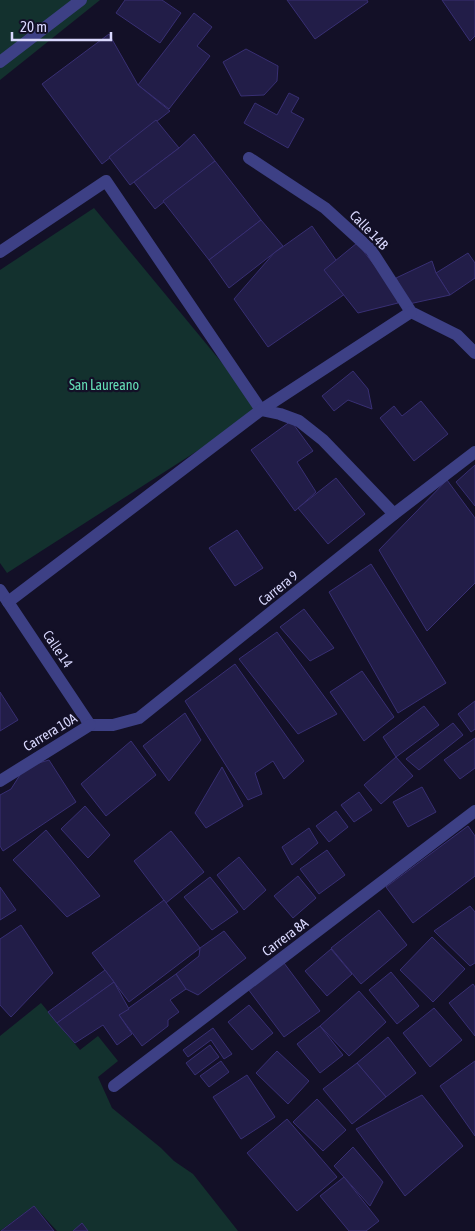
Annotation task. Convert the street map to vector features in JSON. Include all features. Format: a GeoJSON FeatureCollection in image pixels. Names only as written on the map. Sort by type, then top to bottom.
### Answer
{"type":"FeatureCollection","features":[{"type":"Feature","properties":{"kind":"street"},"geometry":{"type":"LineString","coordinates":[[0,62],[81,0]]}},
{"type":"Feature","properties":{"kind":"street","name":"Calle 14B"},"geometry":{"type":"LineString","coordinates":[[249,158],[325,208],[371,250],[411,312]]}},
{"type":"Feature","properties":{"kind":"street"},"geometry":{"type":"LineString","coordinates":[[0,252],[106,181],[261,410],[299,421],[323,440],[394,514]]}},
{"type":"Feature","properties":{"kind":"street"},"geometry":{"type":"LineString","coordinates":[[8,602],[261,410],[411,312],[457,335],[475,353]]}},
{"type":"Feature","properties":{"kind":"street","name":"Carrera 9"},"geometry":{"type":"LineString","coordinates":[[90,725],[113,725],[139,718],[394,514],[475,452]]}},
{"type":"Feature","properties":{"kind":"street","name":"Calle 14"},"geometry":{"type":"LineString","coordinates":[[0,590],[90,725]]}},
{"type":"Feature","properties":{"kind":"street","name":"Carrera 10A"},"geometry":{"type":"LineString","coordinates":[[0,781],[90,725]]}},
{"type":"Feature","properties":{"kind":"street","name":"Carrera 8A"},"geometry":{"type":"LineString","coordinates":[[114,1086],[475,811]]}},
{"type":"Feature","properties":{"kind":"green space"},"geometry":{"type":"Polygon","coordinates":[[[0,0],[100,0],[0,80],[0,0]]]}},
{"type":"Feature","properties":{"kind":"green space","name":"San Laureano"},"geometry":{"type":"Polygon","coordinates":[[[94,208],[261,410],[7,573],[0,563],[0,270],[94,208]]]}},
{"type":"Feature","properties":{"kind":"green space"},"geometry":{"type":"Polygon","coordinates":[[[41,1003],[80,1050],[98,1036],[118,1061],[98,1077],[112,1108],[174,1161],[193,1174],[238,1231],[57,1231],[34,1206],[0,1231],[0,1036],[41,1003]]]}},
{"type":"Feature","properties":{"kind":"building"},"geometry":{"type":"Polygon","coordinates":[[[125,0],[162,0],[181,13],[160,43],[116,13],[125,0]]]}},
{"type":"Feature","properties":{"kind":"building"},"geometry":{"type":"Polygon","coordinates":[[[287,0],[367,0],[368,2],[315,39],[287,0]]]}},
{"type":"Feature","properties":{"kind":"building"},"geometry":{"type":"Polygon","coordinates":[[[442,0],[475,0],[475,36],[470,41],[442,0]]]}},
{"type":"Feature","properties":{"kind":"building"},"geometry":{"type":"Polygon","coordinates":[[[194,13],[212,27],[197,46],[210,56],[169,109],[138,85],[194,13]]]}},
{"type":"Feature","properties":{"kind":"building"},"geometry":{"type":"Polygon","coordinates":[[[109,34],[138,85],[170,111],[102,164],[42,84],[109,34]]]}},
{"type":"Feature","properties":{"kind":"building"},"geometry":{"type":"Polygon","coordinates":[[[246,49],[278,66],[277,81],[264,95],[241,96],[223,62],[246,49]]]}},
{"type":"Feature","properties":{"kind":"building"},"geometry":{"type":"Polygon","coordinates":[[[289,93],[299,98],[291,112],[304,119],[288,148],[244,123],[255,103],[277,115],[289,93]]]}},
{"type":"Feature","properties":{"kind":"building"},"geometry":{"type":"Polygon","coordinates":[[[156,120],[179,148],[130,185],[109,157],[156,120]]]}},
{"type":"Feature","properties":{"kind":"building"},"geometry":{"type":"Polygon","coordinates":[[[194,134],[215,161],[155,209],[134,182],[179,148],[194,134]]]}},
{"type":"Feature","properties":{"kind":"building"},"geometry":{"type":"Polygon","coordinates":[[[215,161],[261,220],[209,260],[163,201],[215,161]]]}},
{"type":"Feature","properties":{"kind":"building"},"geometry":{"type":"Polygon","coordinates":[[[261,220],[283,246],[229,288],[209,260],[261,220]]]}},
{"type":"Feature","properties":{"kind":"building"},"geometry":{"type":"Polygon","coordinates":[[[312,226],[355,287],[268,347],[234,299],[274,253],[312,226]]]}},
{"type":"Feature","properties":{"kind":"building"},"geometry":{"type":"Polygon","coordinates":[[[357,243],[394,290],[398,303],[358,313],[324,270],[357,243]]]}},
{"type":"Feature","properties":{"kind":"building"},"geometry":{"type":"Polygon","coordinates":[[[468,253],[475,263],[475,278],[450,295],[436,273],[468,253]]]}},
{"type":"Feature","properties":{"kind":"building"},"geometry":{"type":"Polygon","coordinates":[[[432,261],[436,273],[450,295],[409,304],[396,278],[432,261]]]}},
{"type":"Feature","properties":{"kind":"building"},"geometry":{"type":"Polygon","coordinates":[[[353,371],[368,389],[372,409],[348,400],[334,411],[322,396],[353,371]]]}},
{"type":"Feature","properties":{"kind":"building"},"geometry":{"type":"Polygon","coordinates":[[[421,401],[448,434],[414,461],[380,418],[394,406],[402,416],[421,401]]]}},
{"type":"Feature","properties":{"kind":"building"},"geometry":{"type":"Polygon","coordinates":[[[291,421],[313,451],[297,462],[316,492],[295,511],[251,450],[291,421]]]}},
{"type":"Feature","properties":{"kind":"building"},"geometry":{"type":"Polygon","coordinates":[[[475,465],[475,506],[456,482],[475,465]]]}},
{"type":"Feature","properties":{"kind":"building"},"geometry":{"type":"Polygon","coordinates":[[[336,478],[365,514],[328,544],[298,508],[336,478]]]}},
{"type":"Feature","properties":{"kind":"building"},"geometry":{"type":"Polygon","coordinates":[[[447,480],[475,518],[475,583],[427,631],[379,550],[447,480]]]}},
{"type":"Feature","properties":{"kind":"building"},"geometry":{"type":"Polygon","coordinates":[[[237,530],[263,568],[235,586],[209,548],[237,530]]]}},
{"type":"Feature","properties":{"kind":"building"},"geometry":{"type":"Polygon","coordinates":[[[371,564],[446,683],[398,713],[329,592],[371,564]]]}},
{"type":"Feature","properties":{"kind":"building"},"geometry":{"type":"Polygon","coordinates":[[[304,609],[334,648],[310,661],[280,627],[304,609]]]}},
{"type":"Feature","properties":{"kind":"building"},"geometry":{"type":"Polygon","coordinates":[[[277,632],[337,714],[298,734],[239,659],[277,632]]]}},
{"type":"Feature","properties":{"kind":"building"},"geometry":{"type":"Polygon","coordinates":[[[235,664],[304,761],[284,779],[273,761],[255,773],[262,794],[248,800],[185,701],[235,664]]]}},
{"type":"Feature","properties":{"kind":"building"},"geometry":{"type":"Polygon","coordinates":[[[362,671],[394,717],[364,741],[330,692],[362,671]]]}},
{"type":"Feature","properties":{"kind":"building"},"geometry":{"type":"Polygon","coordinates":[[[0,692],[18,720],[0,731],[0,692]]]}},
{"type":"Feature","properties":{"kind":"building"},"geometry":{"type":"Polygon","coordinates":[[[475,701],[475,729],[471,732],[458,714],[475,701]]]}},
{"type":"Feature","properties":{"kind":"building"},"geometry":{"type":"Polygon","coordinates":[[[424,706],[439,725],[396,757],[383,737],[424,706]]]}},
{"type":"Feature","properties":{"kind":"building"},"geometry":{"type":"Polygon","coordinates":[[[185,713],[201,740],[169,781],[143,746],[185,713]]]}},
{"type":"Feature","properties":{"kind":"building"},"geometry":{"type":"Polygon","coordinates":[[[453,723],[463,735],[419,770],[406,759],[453,723]]]}},
{"type":"Feature","properties":{"kind":"building"},"geometry":{"type":"Polygon","coordinates":[[[475,738],[475,768],[460,779],[444,760],[475,738]]]}},
{"type":"Feature","properties":{"kind":"building"},"geometry":{"type":"Polygon","coordinates":[[[131,741],[156,775],[106,816],[81,784],[131,741]]]}},
{"type":"Feature","properties":{"kind":"building"},"geometry":{"type":"Polygon","coordinates":[[[396,757],[413,776],[381,804],[364,785],[396,757]]]}},
{"type":"Feature","properties":{"kind":"building"},"geometry":{"type":"Polygon","coordinates":[[[49,760],[76,802],[3,851],[0,846],[0,795],[11,789],[25,767],[49,760]]]}},
{"type":"Feature","properties":{"kind":"building"},"geometry":{"type":"Polygon","coordinates":[[[222,767],[243,806],[206,828],[195,813],[222,767]]]}},
{"type":"Feature","properties":{"kind":"building"},"geometry":{"type":"Polygon","coordinates":[[[422,787],[436,812],[408,827],[393,802],[422,787]]]}},
{"type":"Feature","properties":{"kind":"building"},"geometry":{"type":"Polygon","coordinates":[[[359,792],[372,810],[354,822],[341,805],[359,792]]]}},
{"type":"Feature","properties":{"kind":"building"},"geometry":{"type":"Polygon","coordinates":[[[85,806],[110,835],[88,858],[61,829],[85,806]]]}},
{"type":"Feature","properties":{"kind":"building"},"geometry":{"type":"Polygon","coordinates":[[[336,811],[348,827],[329,842],[316,826],[336,811]]]}},
{"type":"Feature","properties":{"kind":"building"},"geometry":{"type":"Polygon","coordinates":[[[468,826],[475,836],[475,876],[413,923],[386,887],[468,826]]]}},
{"type":"Feature","properties":{"kind":"building"},"geometry":{"type":"Polygon","coordinates":[[[309,828],[318,843],[292,865],[282,847],[309,828]]]}},
{"type":"Feature","properties":{"kind":"building"},"geometry":{"type":"Polygon","coordinates":[[[46,830],[100,896],[67,917],[13,860],[46,830]]]}},
{"type":"Feature","properties":{"kind":"building"},"geometry":{"type":"Polygon","coordinates":[[[171,831],[204,872],[166,903],[134,861],[171,831]]]}},
{"type":"Feature","properties":{"kind":"building"},"geometry":{"type":"Polygon","coordinates":[[[327,850],[345,875],[319,894],[300,869],[327,850]]]}},
{"type":"Feature","properties":{"kind":"building"},"geometry":{"type":"Polygon","coordinates":[[[239,857],[266,890],[244,910],[217,875],[239,857]]]}},
{"type":"Feature","properties":{"kind":"building"},"geometry":{"type":"Polygon","coordinates":[[[298,876],[316,898],[293,918],[274,896],[298,876]]]}},
{"type":"Feature","properties":{"kind":"building"},"geometry":{"type":"Polygon","coordinates":[[[210,877],[238,912],[212,930],[184,897],[210,877]]]}},
{"type":"Feature","properties":{"kind":"building"},"geometry":{"type":"Polygon","coordinates":[[[0,887],[16,910],[0,920],[0,887]]]}},
{"type":"Feature","properties":{"kind":"building"},"geometry":{"type":"Polygon","coordinates":[[[164,900],[200,948],[129,1002],[92,953],[164,900]]]}},
{"type":"Feature","properties":{"kind":"building"},"geometry":{"type":"Polygon","coordinates":[[[470,906],[475,912],[475,963],[470,966],[434,931],[470,906]]]}},
{"type":"Feature","properties":{"kind":"building"},"geometry":{"type":"Polygon","coordinates":[[[379,910],[407,945],[361,984],[331,948],[379,910]]]}},
{"type":"Feature","properties":{"kind":"building"},"geometry":{"type":"Polygon","coordinates":[[[21,925],[53,973],[11,1017],[0,1005],[0,939],[21,925]]]}},
{"type":"Feature","properties":{"kind":"building"},"geometry":{"type":"Polygon","coordinates":[[[224,931],[246,958],[198,995],[186,989],[176,974],[199,956],[200,948],[224,931]]]}},
{"type":"Feature","properties":{"kind":"building"},"geometry":{"type":"Polygon","coordinates":[[[432,937],[465,969],[433,1002],[400,970],[432,937]]]}},
{"type":"Feature","properties":{"kind":"building"},"geometry":{"type":"Polygon","coordinates":[[[331,949],[352,974],[327,996],[305,971],[331,949]]]}},
{"type":"Feature","properties":{"kind":"building"},"geometry":{"type":"Polygon","coordinates":[[[284,963],[320,1011],[284,1037],[248,989],[284,963]]]}},
{"type":"Feature","properties":{"kind":"building"},"geometry":{"type":"Polygon","coordinates":[[[105,970],[114,982],[57,1023],[48,1012],[105,970]]]}},
{"type":"Feature","properties":{"kind":"building"},"geometry":{"type":"Polygon","coordinates":[[[391,972],[419,1006],[397,1024],[369,990],[391,972]]]}},
{"type":"Feature","properties":{"kind":"building"},"geometry":{"type":"Polygon","coordinates":[[[176,974],[186,989],[170,1000],[179,1012],[168,1020],[168,1026],[142,1046],[119,1015],[176,974]]]}},
{"type":"Feature","properties":{"kind":"building"},"geometry":{"type":"Polygon","coordinates":[[[114,982],[129,1009],[119,1015],[132,1034],[117,1045],[103,1025],[75,1043],[57,1023],[114,982]]]}},
{"type":"Feature","properties":{"kind":"building"},"geometry":{"type":"Polygon","coordinates":[[[473,984],[475,987],[475,1036],[449,1003],[473,984]]]}},
{"type":"Feature","properties":{"kind":"building"},"geometry":{"type":"Polygon","coordinates":[[[359,991],[386,1022],[349,1056],[320,1026],[359,991]]]}},
{"type":"Feature","properties":{"kind":"building"},"geometry":{"type":"Polygon","coordinates":[[[249,1005],[273,1033],[252,1050],[228,1022],[249,1005]]]}},
{"type":"Feature","properties":{"kind":"building"},"geometry":{"type":"Polygon","coordinates":[[[434,1008],[462,1040],[430,1067],[403,1033],[434,1008]]]}},
{"type":"Feature","properties":{"kind":"building"},"geometry":{"type":"Polygon","coordinates":[[[320,1026],[343,1055],[320,1073],[297,1044],[320,1026]]]}},
{"type":"Feature","properties":{"kind":"building"},"geometry":{"type":"Polygon","coordinates":[[[213,1028],[232,1054],[224,1059],[211,1040],[188,1057],[183,1050],[213,1028]]]}},
{"type":"Feature","properties":{"kind":"building"},"geometry":{"type":"Polygon","coordinates":[[[388,1037],[416,1073],[386,1097],[357,1063],[388,1037]]]}},
{"type":"Feature","properties":{"kind":"building"},"geometry":{"type":"Polygon","coordinates":[[[210,1045],[219,1057],[195,1075],[186,1063],[210,1045]]]}},
{"type":"Feature","properties":{"kind":"building"},"geometry":{"type":"Polygon","coordinates":[[[277,1051],[309,1081],[288,1104],[256,1073],[277,1051]]]}},
{"type":"Feature","properties":{"kind":"building"},"geometry":{"type":"Polygon","coordinates":[[[221,1061],[229,1072],[209,1087],[200,1076],[221,1061]]]}},
{"type":"Feature","properties":{"kind":"building"},"geometry":{"type":"Polygon","coordinates":[[[475,1061],[475,1136],[440,1086],[475,1061]]]}},
{"type":"Feature","properties":{"kind":"building"},"geometry":{"type":"Polygon","coordinates":[[[357,1063],[386,1097],[352,1124],[323,1089],[357,1063]]]}},
{"type":"Feature","properties":{"kind":"building"},"geometry":{"type":"Polygon","coordinates":[[[247,1075],[275,1117],[241,1139],[213,1097],[247,1075]]]}},
{"type":"Feature","properties":{"kind":"building"},"geometry":{"type":"Polygon","coordinates":[[[422,1095],[463,1146],[405,1196],[356,1129],[422,1095]]]}},
{"type":"Feature","properties":{"kind":"building"},"geometry":{"type":"Polygon","coordinates":[[[317,1099],[346,1130],[323,1151],[293,1122],[317,1099]]]}},
{"type":"Feature","properties":{"kind":"building"},"geometry":{"type":"Polygon","coordinates":[[[287,1119],[337,1177],[297,1211],[247,1153],[287,1119]]]}},
{"type":"Feature","properties":{"kind":"building"},"geometry":{"type":"Polygon","coordinates":[[[353,1147],[383,1182],[370,1206],[334,1166],[353,1147]]]}},
{"type":"Feature","properties":{"kind":"building"},"geometry":{"type":"Polygon","coordinates":[[[344,1177],[379,1221],[366,1231],[349,1231],[320,1196],[344,1177]]]}},
{"type":"Feature","properties":{"kind":"building"},"geometry":{"type":"Polygon","coordinates":[[[34,1206],[54,1231],[1,1231],[34,1206]]]}},
{"type":"Feature","properties":{"kind":"building"},"geometry":{"type":"Polygon","coordinates":[[[82,1223],[88,1231],[73,1231],[82,1223]]]}}]}
